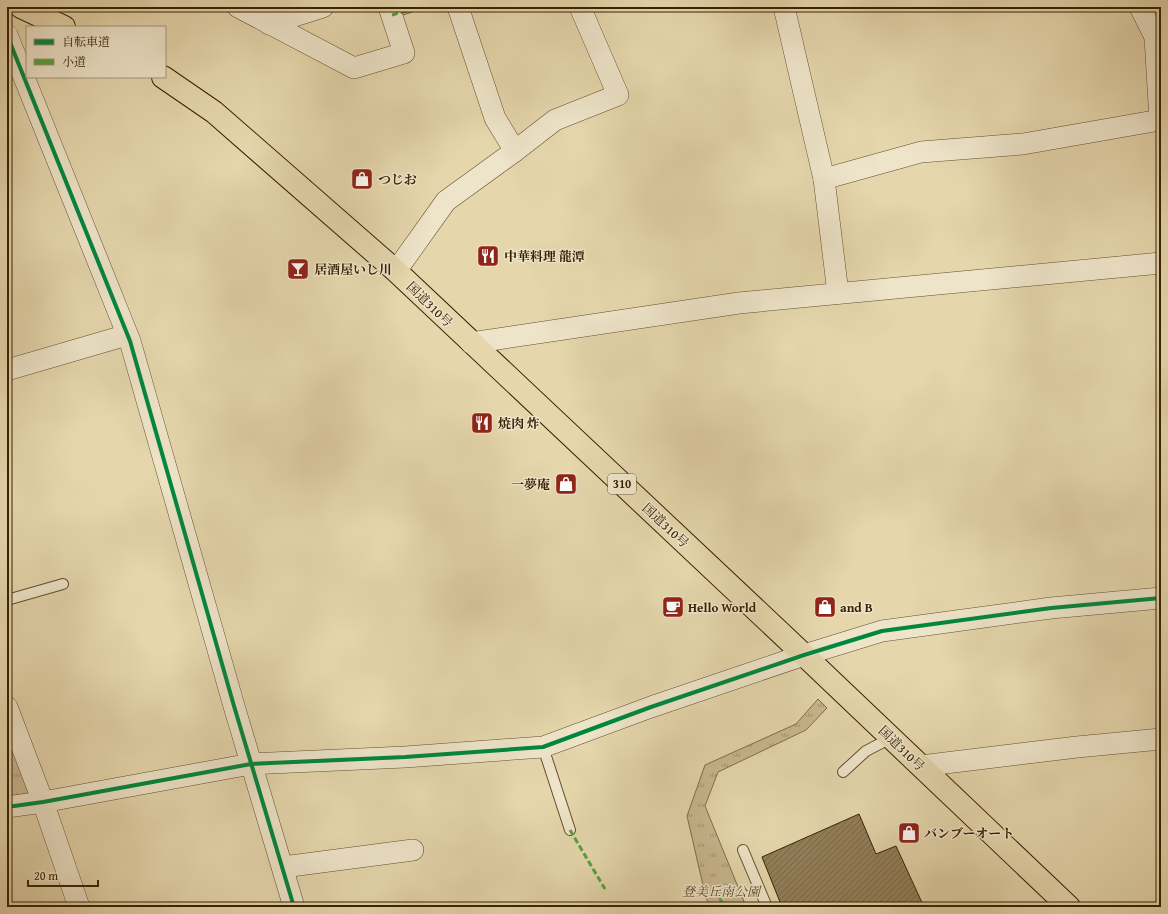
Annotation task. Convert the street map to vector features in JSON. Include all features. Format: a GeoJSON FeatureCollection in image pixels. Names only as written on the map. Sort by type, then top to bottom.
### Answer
{"type":"FeatureCollection","features":[{"type":"Feature","properties":{"kind":"highway"},"geometry":{"type":"LineString","coordinates":[[21,7],[62,26]]}},
{"type":"Feature","properties":{"kind":"highway","name":"国道310号"},"geometry":{"type":"LineString","coordinates":[[164,78],[214,112],[396,272],[804,655],[1069,907]]}},
{"type":"Feature","properties":{"kind":"street"},"geometry":{"type":"LineString","coordinates":[[238,7],[354,68],[404,53],[389,7]]}},
{"type":"Feature","properties":{"kind":"street"},"geometry":{"type":"LineString","coordinates":[[269,24],[323,7]]}},
{"type":"Feature","properties":{"kind":"street"},"geometry":{"type":"LineString","coordinates":[[458,7],[495,118],[516,151]]}},
{"type":"Feature","properties":{"kind":"street"},"geometry":{"type":"LineString","coordinates":[[396,272],[446,201],[516,151],[555,120],[618,95],[580,7]]}},
{"type":"Feature","properties":{"kind":"street"},"geometry":{"type":"LineString","coordinates":[[784,7],[824,179],[838,293]]}},
{"type":"Feature","properties":{"kind":"street"},"geometry":{"type":"LineString","coordinates":[[824,179],[921,152],[1022,144],[1160,120],[1158,37],[1140,7]]}},
{"type":"Feature","properties":{"kind":"street"},"geometry":{"type":"LineString","coordinates":[[7,35],[128,335],[294,907]]}},
{"type":"Feature","properties":{"kind":"street"},"geometry":{"type":"LineString","coordinates":[[471,343],[739,302],[1161,263]]}},
{"type":"Feature","properties":{"kind":"street"},"geometry":{"type":"LineString","coordinates":[[7,370],[128,335]]}},
{"type":"Feature","properties":{"kind":"street"},"geometry":{"type":"LineString","coordinates":[[7,807],[43,802],[252,764],[405,757],[543,747],[651,707],[804,655],[882,631],[1051,608],[1161,598]]}},
{"type":"Feature","properties":{"kind":"street"},"geometry":{"type":"LineString","coordinates":[[7,707],[43,802],[78,907]]}},
{"type":"Feature","properties":{"kind":"street"},"geometry":{"type":"LineString","coordinates":[[921,766],[1077,747],[1161,739]]}},
{"type":"Feature","properties":{"kind":"street"},"geometry":{"type":"LineString","coordinates":[[283,867],[413,850]]}},
{"type":"Feature","properties":{"kind":"lane"},"geometry":{"type":"LineString","coordinates":[[7,600],[63,584]]}},
{"type":"Feature","properties":{"kind":"lane"},"geometry":{"type":"LineString","coordinates":[[843,772],[866,751],[891,738]]}},
{"type":"Feature","properties":{"kind":"lane"},"geometry":{"type":"LineString","coordinates":[[543,747],[570,830]]}},
{"type":"Feature","properties":{"kind":"lane"},"geometry":{"type":"LineString","coordinates":[[743,850],[767,907]]}},
{"type":"Feature","properties":{"kind":"green space"},"geometry":{"type":"Polygon","coordinates":[[[401,7],[428,7],[403,15],[401,7]]]}},
{"type":"Feature","properties":{"kind":"green space","name":"登美丘南公園"},"geometry":{"type":"Polygon","coordinates":[[[818,699],[827,708],[806,730],[718,772],[705,806],[745,904],[739,907],[711,907],[706,898],[687,816],[705,765],[796,724],[818,699]]]}},
{"type":"Feature","properties":{"kind":"green space"},"geometry":{"type":"Polygon","coordinates":[[[12,739],[29,791],[24,798],[7,801],[7,740],[12,739]]]}},
{"type":"Feature","properties":{"kind":"building"},"geometry":{"type":"Polygon","coordinates":[[[859,814],[876,854],[896,846],[924,907],[782,907],[762,857],[859,814]]]}},
{"type":"Feature","properties":{"kind":"marked path"},"geometry":{"type":"LineString","coordinates":[[392,15],[410,10],[411,7]]}},
{"type":"Feature","properties":{"kind":"marked path"},"geometry":{"type":"LineString","coordinates":[[570,830],[605,889]]}},
{"type":"Feature","properties":{"kind":"marked path"},"geometry":{"type":"LineString","coordinates":[[716,890],[724,907]]}},
{"type":"Feature","properties":{"kind":"cycle path"},"geometry":{"type":"LineString","coordinates":[[7,35],[130,341],[234,706],[294,907]]}},
{"type":"Feature","properties":{"kind":"cycle path"},"geometry":{"type":"LineString","coordinates":[[7,807],[43,802],[251,764],[405,757],[543,747],[651,707],[804,655],[882,631],[1051,608],[1161,598]]}},
{"type":"Feature","properties":{"kind":"place","name":"つじお"},"geometry":{"type":"Point","coordinates":[362,179]}},
{"type":"Feature","properties":{"kind":"place","name":"中華料理 龍潭"},"geometry":{"type":"Point","coordinates":[488,256]}},
{"type":"Feature","properties":{"kind":"place","name":"居酒屋いし川"},"geometry":{"type":"Point","coordinates":[298,269]}},
{"type":"Feature","properties":{"kind":"place","name":"焼肉 炸"},"geometry":{"type":"Point","coordinates":[482,423]}},
{"type":"Feature","properties":{"kind":"place","name":"一夢庵"},"geometry":{"type":"Point","coordinates":[566,484]}},
{"type":"Feature","properties":{"kind":"place","name":"Hello World"},"geometry":{"type":"Point","coordinates":[673,607]}},
{"type":"Feature","properties":{"kind":"place","name":"and B"},"geometry":{"type":"Point","coordinates":[825,607]}},
{"type":"Feature","properties":{"kind":"place","name":"バンブーオート"},"geometry":{"type":"Point","coordinates":[909,833]}}]}
